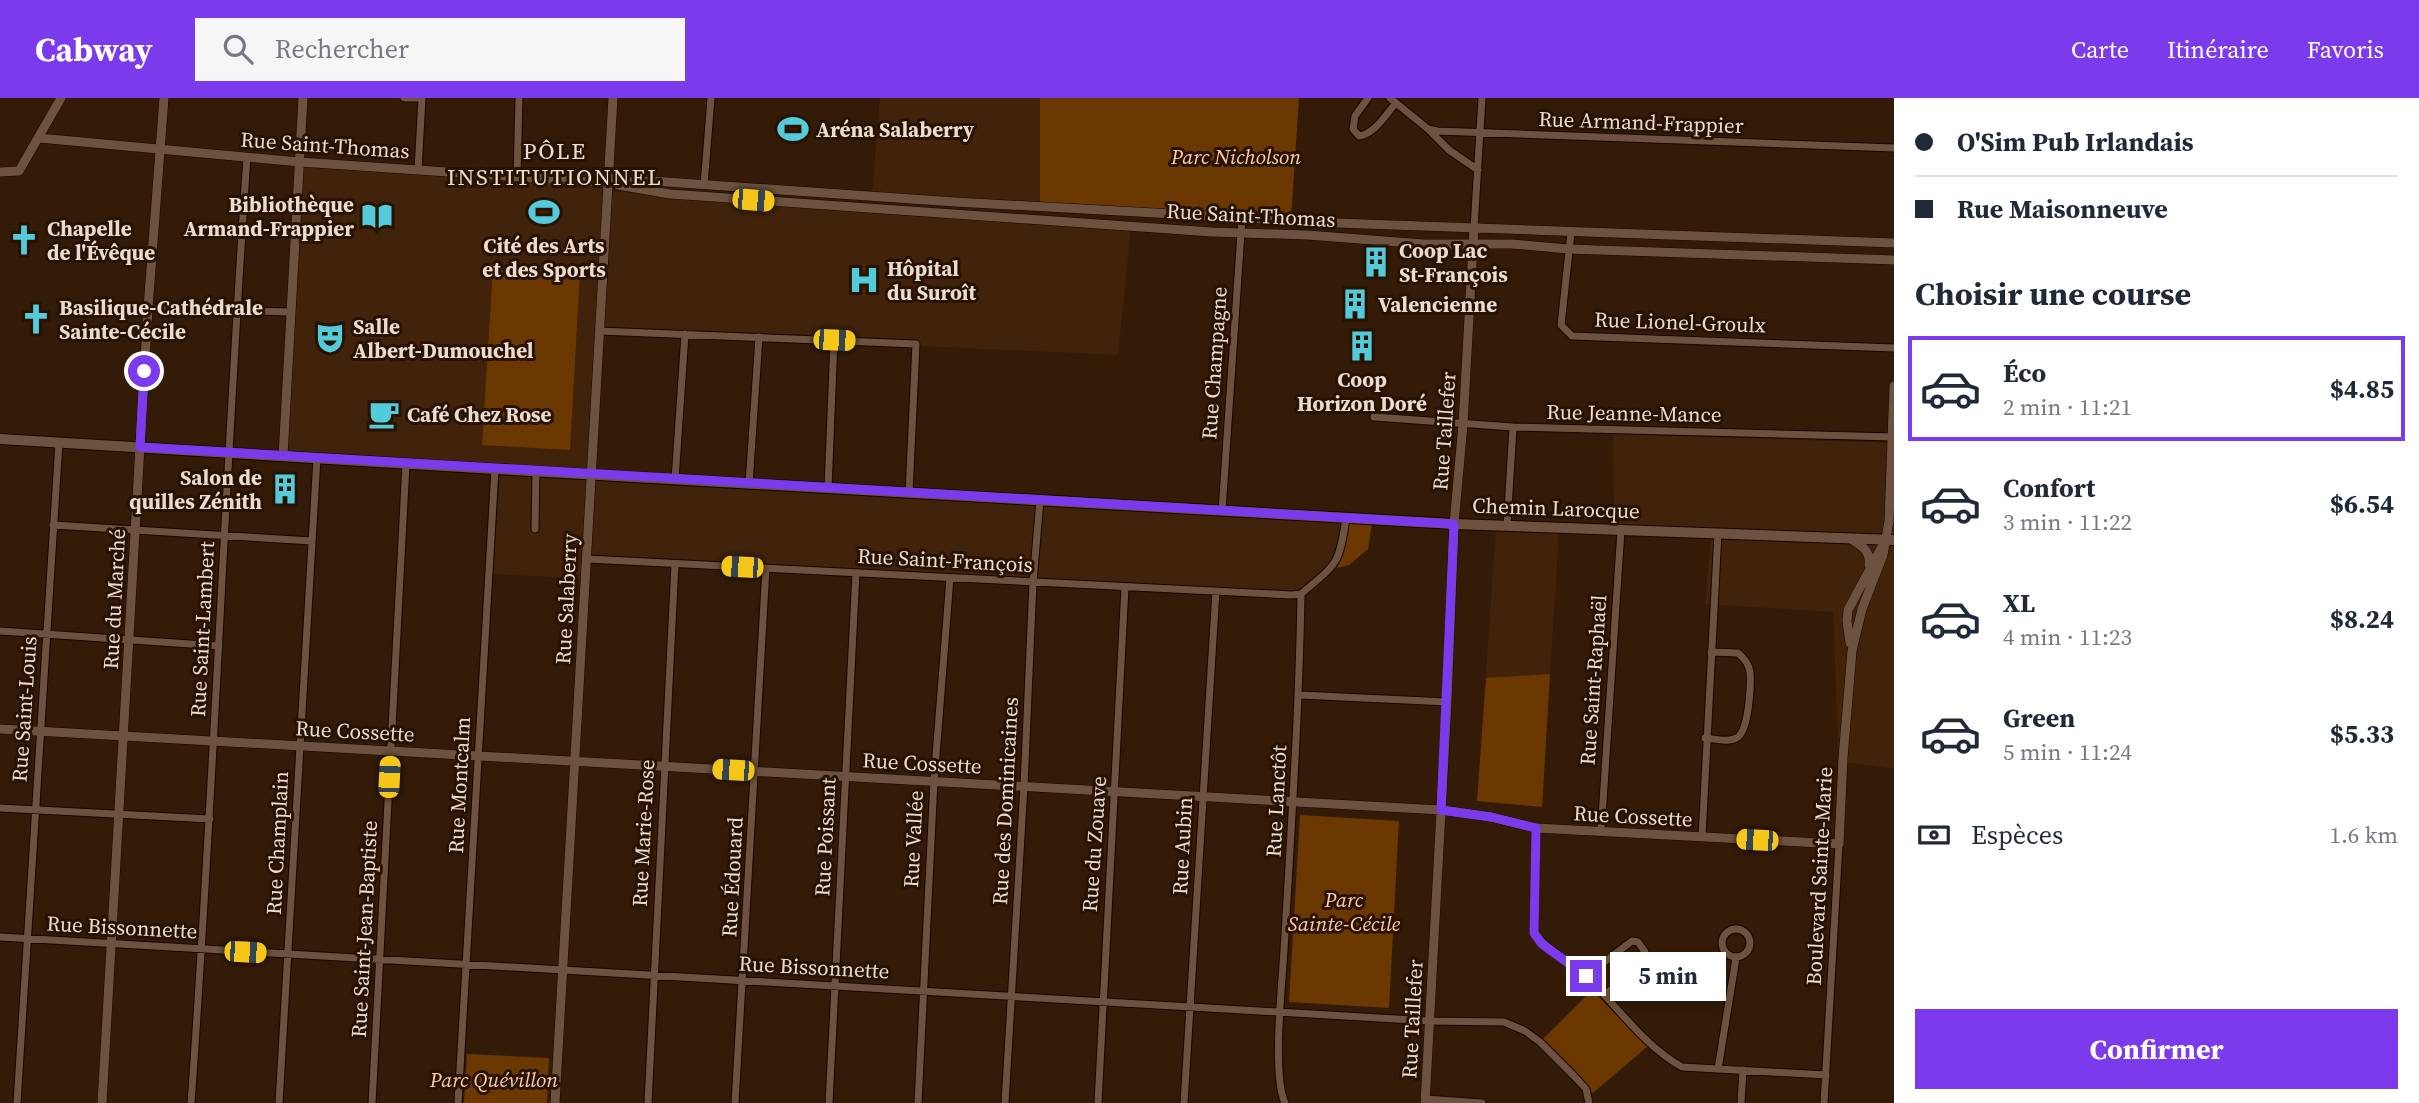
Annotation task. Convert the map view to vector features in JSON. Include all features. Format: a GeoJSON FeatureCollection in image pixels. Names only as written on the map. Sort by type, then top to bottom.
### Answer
{"type":"FeatureCollection","features":[{"type":"Feature","properties":{"kind":"main road","name":"Chemin Larocque"},"geometry":{"type":"LineString","coordinates":[[0,439],[1454,524],[1890,540]]}},
{"type":"Feature","properties":{"kind":"street"},"geometry":{"type":"LineString","coordinates":[[0,172],[19,171],[61,98]]}},
{"type":"Feature","properties":{"kind":"street","name":"Rue du Marché"},"geometry":{"type":"LineString","coordinates":[[102,1103],[148,308],[158,149],[164,98]]}},
{"type":"Feature","properties":{"kind":"street"},"geometry":{"type":"LineString","coordinates":[[283,456],[303,98]]}},
{"type":"Feature","properties":{"kind":"street"},"geometry":{"type":"LineString","coordinates":[[404,98],[422,98],[418,170]]}},
{"type":"Feature","properties":{"kind":"street"},"geometry":{"type":"LineString","coordinates":[[517,177],[519,98]]}},
{"type":"Feature","properties":{"kind":"street","name":"Rue Salaberry"},"geometry":{"type":"LineString","coordinates":[[555,1103],[613,98]]}},
{"type":"Feature","properties":{"kind":"street"},"geometry":{"type":"LineString","coordinates":[[704,184],[711,98]]}},
{"type":"Feature","properties":{"kind":"street"},"geometry":{"type":"LineString","coordinates":[[1368,98],[1353,121],[1353,129],[1359,136],[1365,136],[1374,128],[1393,100],[1449,150],[1478,170]]}},
{"type":"Feature","properties":{"kind":"street","name":"Rue Taillefer"},"geometry":{"type":"LineString","coordinates":[[1425,1101],[1454,524],[1463,424],[1482,98]]}},
{"type":"Feature","properties":{"kind":"street","name":"Rue Armand-Frappier"},"geometry":{"type":"LineString","coordinates":[[1428,129],[1894,148]]}},
{"type":"Feature","properties":{"kind":"street","name":"Rue Saint-Thomas"},"geometry":{"type":"LineString","coordinates":[[39,138],[300,162],[608,183],[670,194],[1039,219],[1424,244],[1894,260]]}},
{"type":"Feature","properties":{"kind":"street","name":"Rue Saint-Lambert"},"geometry":{"type":"LineString","coordinates":[[191,1103],[210,819],[223,535],[247,157]]}},
{"type":"Feature","properties":{"kind":"street","name":"Rue Saint-Thomas"},"geometry":{"type":"LineString","coordinates":[[608,183],[652,181],[1242,218],[1571,233],[1894,243]]}},
{"type":"Feature","properties":{"kind":"street"},"geometry":{"type":"LineString","coordinates":[[1039,219],[1041,206]]}},
{"type":"Feature","properties":{"kind":"street","name":"Rue Champagne"},"geometry":{"type":"LineString","coordinates":[[1222,511],[1242,218]]}},
{"type":"Feature","properties":{"kind":"street","name":"Rue Lionel-Groulx"},"geometry":{"type":"LineString","coordinates":[[1571,233],[1561,325],[1572,336],[1894,348]]}},
{"type":"Feature","properties":{"kind":"street"},"geometry":{"type":"LineString","coordinates":[[148,308],[291,312]]}},
{"type":"Feature","properties":{"kind":"street"},"geometry":{"type":"LineString","coordinates":[[599,331],[916,344],[909,493]]}},
{"type":"Feature","properties":{"kind":"street"},"geometry":{"type":"LineString","coordinates":[[675,480],[685,334]]}},
{"type":"Feature","properties":{"kind":"street"},"geometry":{"type":"LineString","coordinates":[[749,484],[759,337]]}},
{"type":"Feature","properties":{"kind":"street"},"geometry":{"type":"LineString","coordinates":[[828,488],[834,340]]}},
{"type":"Feature","properties":{"kind":"street","name":"Boulevard Sainte-Marie"},"geometry":{"type":"LineString","coordinates":[[1825,1103],[1843,758],[1852,651],[1858,622],[1890,540],[1894,386]]}},
{"type":"Feature","properties":{"kind":"street","name":"Rue Jeanne-Mance"},"geometry":{"type":"LineString","coordinates":[[1374,417],[1513,427],[1893,437]]}},
{"type":"Feature","properties":{"kind":"street"},"geometry":{"type":"LineString","coordinates":[[1507,526],[1513,427]]}},
{"type":"Feature","properties":{"kind":"street","name":"Rue Saint-Louis"},"geometry":{"type":"LineString","coordinates":[[17,1103],[58,442]]}},
{"type":"Feature","properties":{"kind":"street","name":"Rue Champlain"},"geometry":{"type":"LineString","coordinates":[[279,1103],[317,458]]}},
{"type":"Feature","properties":{"kind":"street","name":"Rue Saint-Jean-Baptiste"},"geometry":{"type":"LineString","coordinates":[[372,1103],[407,464]]}},
{"type":"Feature","properties":{"kind":"street","name":"Rue Montcalm"},"geometry":{"type":"LineString","coordinates":[[458,1103],[495,469]]}},
{"type":"Feature","properties":{"kind":"street"},"geometry":{"type":"LineString","coordinates":[[534,529],[536,472]]}},
{"type":"Feature","properties":{"kind":"street","name":"Rue des Dominicaines"},"geometry":{"type":"LineString","coordinates":[[1005,1103],[1013,996],[1033,582],[1040,500]]}},
{"type":"Feature","properties":{"kind":"street"},"geometry":{"type":"LineString","coordinates":[[1301,594],[1337,562],[1346,517]]}},
{"type":"Feature","properties":{"kind":"street"},"geometry":{"type":"LineString","coordinates":[[53,525],[312,541]]}},
{"type":"Feature","properties":{"kind":"street","name":"Rue Saint-Raphaël"},"geometry":{"type":"LineString","coordinates":[[1601,832],[1621,530]]}},
{"type":"Feature","properties":{"kind":"street"},"geometry":{"type":"LineString","coordinates":[[1702,837],[1705,738],[1718,533]]}},
{"type":"Feature","properties":{"kind":"street"},"geometry":{"type":"LineString","coordinates":[[1849,538],[1866,549],[1870,557],[1869,569]]}},
{"type":"Feature","properties":{"kind":"street","name":"Boulevard Sainte-Marie"},"geometry":{"type":"LineString","coordinates":[[1852,651],[1848,610],[1869,569],[1890,540]]}},
{"type":"Feature","properties":{"kind":"street","name":"Rue Saint-François"},"geometry":{"type":"LineString","coordinates":[[587,559],[1292,596],[1301,594]]}},
{"type":"Feature","properties":{"kind":"street","name":"Rue Marie-Rose"},"geometry":{"type":"LineString","coordinates":[[648,1103],[675,564]]}},
{"type":"Feature","properties":{"kind":"street","name":"Rue Édouard"},"geometry":{"type":"LineString","coordinates":[[735,1103],[766,568]]}},
{"type":"Feature","properties":{"kind":"street","name":"Rue Poissant"},"geometry":{"type":"LineString","coordinates":[[829,1103],[856,573]]}},
{"type":"Feature","properties":{"kind":"street","name":"Rue Vallée"},"geometry":{"type":"LineString","coordinates":[[918,1103],[934,781],[950,578]]}},
{"type":"Feature","properties":{"kind":"street","name":"Rue du Zouave"},"geometry":{"type":"LineString","coordinates":[[1098,1103],[1125,587]]}},
{"type":"Feature","properties":{"kind":"street","name":"Rue Aubin"},"geometry":{"type":"LineString","coordinates":[[1184,1103],[1216,592]]}},
{"type":"Feature","properties":{"kind":"street","name":"Rue Lanctôt"},"geometry":{"type":"LineString","coordinates":[[1285,1103],[1281,1094],[1279,1071],[1300,695],[1301,594]]}},
{"type":"Feature","properties":{"kind":"street"},"geometry":{"type":"LineString","coordinates":[[0,631],[219,646]]}},
{"type":"Feature","properties":{"kind":"street"},"geometry":{"type":"LineString","coordinates":[[1705,738],[1730,740],[1737,737],[1744,729],[1747,718],[1750,671],[1746,662],[1738,653],[1711,652]]}},
{"type":"Feature","properties":{"kind":"street"},"geometry":{"type":"LineString","coordinates":[[1300,695],[1447,702]]}},
{"type":"Feature","properties":{"kind":"street","name":"Rue Cossette"},"geometry":{"type":"LineString","coordinates":[[0,729],[1441,810],[1491,817],[1536,828],[1839,844]]}},
{"type":"Feature","properties":{"kind":"street"},"geometry":{"type":"LineString","coordinates":[[0,807],[210,819]]}},
{"type":"Feature","properties":{"kind":"street"},"geometry":{"type":"LineString","coordinates":[[1536,828],[1534,933],[1542,944],[1586,976],[1662,1056],[1682,1067],[1826,1075]]}},
{"type":"Feature","properties":{"kind":"street"},"geometry":{"type":"LineString","coordinates":[[1717,1069],[1736,958],[1748,950],[1750,941],[1745,932],[1736,929],[1727,932],[1721,943],[1724,952],[1736,958]]}},
{"type":"Feature","properties":{"kind":"street","name":"Rue Bissonnette"},"geometry":{"type":"LineString","coordinates":[[0,937],[1430,1021],[1504,1022],[1525,1031],[1539,1042],[1586,1089],[1589,1103]]}},
{"type":"Feature","properties":{"kind":"street"},"geometry":{"type":"LineString","coordinates":[[1586,976],[1632,941],[1637,942],[1645,952],[1645,960],[1604,995]]}},
{"type":"Feature","properties":{"kind":"street"},"geometry":{"type":"LineString","coordinates":[[1741,1103],[1743,1070]]}},
{"type":"Feature","properties":{"kind":"street"},"geometry":{"type":"LineString","coordinates":[[1425,1101],[1482,1103]]}},
{"type":"Feature","properties":{"kind":"shaded area"},"geometry":{"type":"Polygon","coordinates":[[[880,98],[1040,98],[1040,203],[872,193],[880,98]]]}},
{"type":"Feature","properties":{"kind":"shaded area"},"geometry":{"type":"Polygon","coordinates":[[[302,164],[605,186],[588,472],[284,455],[302,164]]]}},
{"type":"Feature","properties":{"kind":"shaded area","name":"Hôpital du Suroît"},"geometry":{"type":"Polygon","coordinates":[[[608,191],[1131,229],[1118,355],[599,331],[608,191]]]}},
{"type":"Feature","properties":{"kind":"shaded area"},"geometry":{"type":"Polygon","coordinates":[[[1613,434],[1894,443],[1894,769],[1839,761],[1833,612],[1705,604],[1711,539],[1614,534],[1613,434]]]}},
{"type":"Feature","properties":{"kind":"shaded area"},"geometry":{"type":"Polygon","coordinates":[[[500,475],[1347,523],[1344,552],[1337,568],[1313,591],[1292,595],[590,556],[588,579],[493,574],[500,475]]]}},
{"type":"Feature","properties":{"kind":"shaded area"},"geometry":{"type":"Polygon","coordinates":[[[1496,528],[1559,530],[1542,807],[1477,801],[1496,528]]]}},
{"type":"Feature","properties":{"kind":"green space","name":"Parc Nicholson"},"geometry":{"type":"Polygon","coordinates":[[[1040,98],[1299,98],[1291,218],[1040,203],[1040,98]]]}},
{"type":"Feature","properties":{"kind":"green space"},"geometry":{"type":"Polygon","coordinates":[[[493,268],[580,272],[570,450],[482,445],[493,268]]]}},
{"type":"Feature","properties":{"kind":"green space"},"geometry":{"type":"Polygon","coordinates":[[[1347,523],[1372,524],[1368,549],[1349,565],[1337,568],[1344,552],[1347,523]]]}},
{"type":"Feature","properties":{"kind":"green space"},"geometry":{"type":"Polygon","coordinates":[[[1550,674],[1542,807],[1477,801],[1486,678],[1550,674]]]}},
{"type":"Feature","properties":{"kind":"green space","name":"Parc Sainte-Cécile"},"geometry":{"type":"Polygon","coordinates":[[[1300,815],[1399,821],[1389,1008],[1289,1002],[1300,815]]]}},
{"type":"Feature","properties":{"kind":"green space"},"geometry":{"type":"Polygon","coordinates":[[[1592,990],[1648,1046],[1593,1093],[1542,1040],[1592,990]]]}},
{"type":"Feature","properties":{"kind":"green space","name":"Parc Quévillon"},"geometry":{"type":"Polygon","coordinates":[[[467,1054],[549,1058],[547,1103],[464,1103],[467,1054]]]}},
{"type":"Feature","properties":{"kind":"place","name":"Aréna Salaberry"},"geometry":{"type":"Point","coordinates":[793,129]}},
{"type":"Feature","properties":{"kind":"place","name":"Cité des Arts et des Sports"},"geometry":{"type":"Point","coordinates":[544,212]}},
{"type":"Feature","properties":{"kind":"place","name":"Bibliothèque Armand-Frappier"},"geometry":{"type":"Point","coordinates":[377,216]}},
{"type":"Feature","properties":{"kind":"place","name":"Chapelle de l'Évêque"},"geometry":{"type":"Point","coordinates":[24,240]}},
{"type":"Feature","properties":{"kind":"place","name":"Coop Lac St-François"},"geometry":{"type":"Point","coordinates":[1376,262]}},
{"type":"Feature","properties":{"kind":"place","name":"Hôpital du Suroît"},"geometry":{"type":"Point","coordinates":[864,280]}},
{"type":"Feature","properties":{"kind":"place","name":"Valencienne"},"geometry":{"type":"Point","coordinates":[1355,304]}},
{"type":"Feature","properties":{"kind":"place","name":"Basilique-Cathédrale Sainte-Cécile"},"geometry":{"type":"Point","coordinates":[36,319]}},
{"type":"Feature","properties":{"kind":"place","name":"Salle Albert-Dumouchel"},"geometry":{"type":"Point","coordinates":[330,338]}},
{"type":"Feature","properties":{"kind":"place","name":"Coop Horizon Doré"},"geometry":{"type":"Point","coordinates":[1362,346]}},
{"type":"Feature","properties":{"kind":"place","name":"Café Chez Rose"},"geometry":{"type":"Point","coordinates":[384,414]}},
{"type":"Feature","properties":{"kind":"place","name":"Salon de quilles Zénith"},"geometry":{"type":"Point","coordinates":[285,489]}},
{"type":"Feature","properties":{"kind":"district","name":"PÔLE INSTITUTIONNEL"},"geometry":{"type":"Point","coordinates":[555,164]}},
{"type":"Feature","properties":{"kind":"route"},"geometry":{"type":"LineString","coordinates":[[144,371],[140,447],[1454,524],[1441,810],[1491,817],[1536,828],[1534,933],[1542,944],[1586,976]]}}]}
